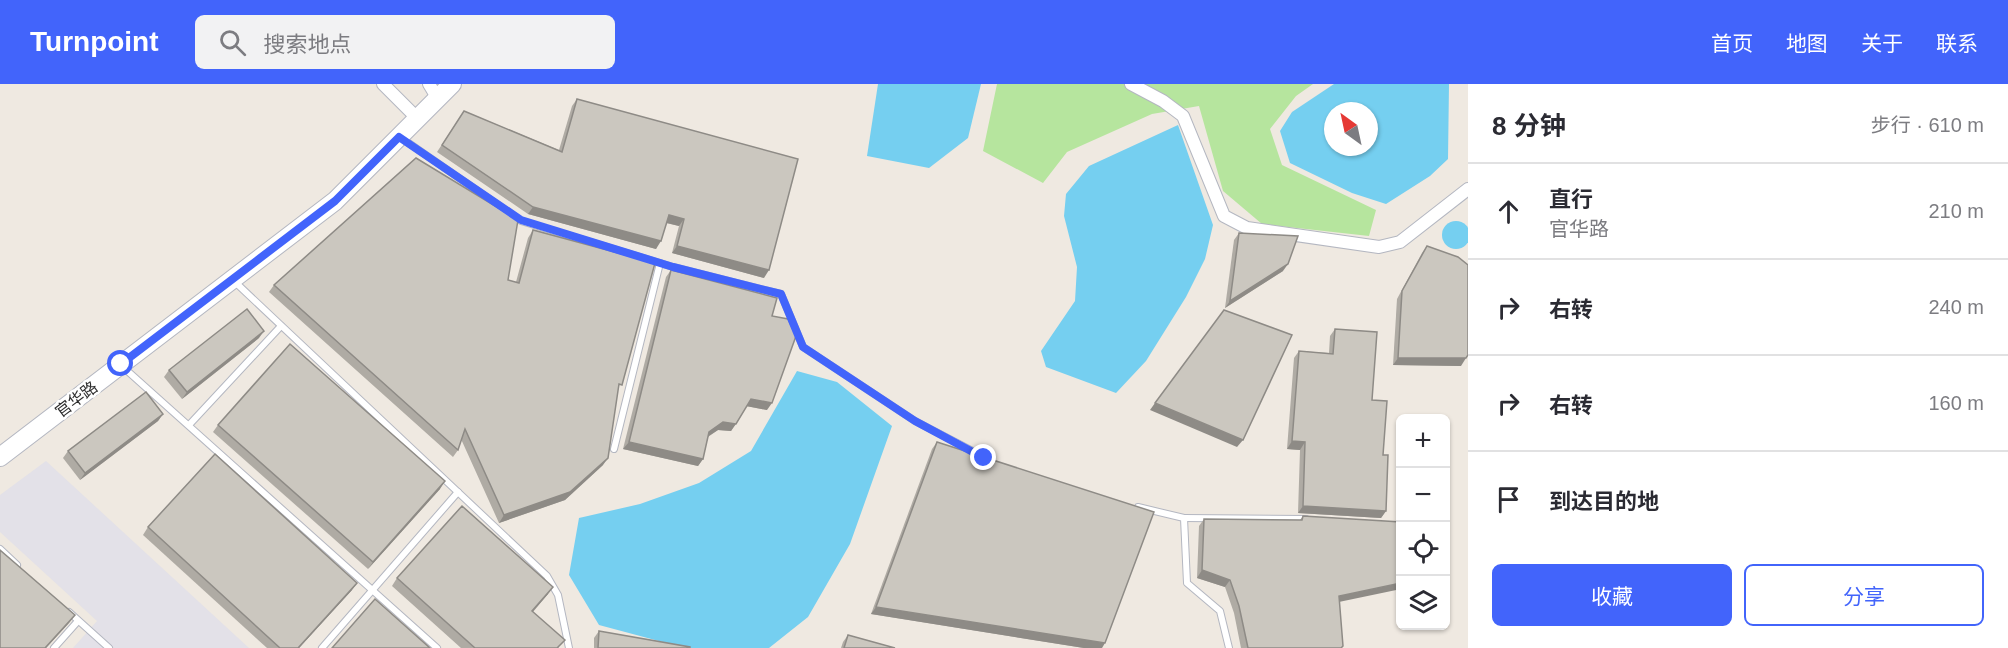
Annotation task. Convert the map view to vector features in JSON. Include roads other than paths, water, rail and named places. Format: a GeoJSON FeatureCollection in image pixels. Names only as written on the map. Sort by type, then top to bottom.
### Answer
{"type":"FeatureCollection","features":[{"type":"Feature","properties":{"kind":"main road","name":"官华路"},"geometry":{"type":"LineString","coordinates":[[0,457],[335,201],[417,119],[434,91],[452,84]]}},
{"type":"Feature","properties":{"kind":"street"},"geometry":{"type":"LineString","coordinates":[[383,84],[417,119]]}},
{"type":"Feature","properties":{"kind":"street"},"geometry":{"type":"LineString","coordinates":[[1131,84],[1163,101],[1184,117],[1224,216],[1247,228],[1379,247],[1400,242],[1468,189]]}},
{"type":"Feature","properties":{"kind":"lane"},"geometry":{"type":"LineString","coordinates":[[399,137],[521,220],[660,263],[781,294],[803,347],[915,421],[995,461]]}},
{"type":"Feature","properties":{"kind":"lane"},"geometry":{"type":"LineString","coordinates":[[614,449],[660,263]]}},
{"type":"Feature","properties":{"kind":"lane"},"geometry":{"type":"LineString","coordinates":[[232,279],[547,576],[558,596],[569,648]]}},
{"type":"Feature","properties":{"kind":"lane"},"geometry":{"type":"LineString","coordinates":[[189,425],[281,326]]}},
{"type":"Feature","properties":{"kind":"lane"},"geometry":{"type":"LineString","coordinates":[[121,364],[437,648]]}},
{"type":"Feature","properties":{"kind":"lane"},"geometry":{"type":"LineString","coordinates":[[322,648],[458,492]]}},
{"type":"Feature","properties":{"kind":"lane"},"geometry":{"type":"LineString","coordinates":[[1134,506],[1184,518],[1318,520]]}},
{"type":"Feature","properties":{"kind":"lane"},"geometry":{"type":"LineString","coordinates":[[1184,518],[1187,583],[1220,611],[1229,648]]}},
{"type":"Feature","properties":{"kind":"lane"},"geometry":{"type":"LineString","coordinates":[[0,549],[26,573]]}},
{"type":"Feature","properties":{"kind":"lane"},"geometry":{"type":"LineString","coordinates":[[61,605],[109,648]]}},
{"type":"Feature","properties":{"kind":"lane"},"geometry":{"type":"LineString","coordinates":[[54,648],[78,621]]}},
{"type":"Feature","properties":{"kind":"water"},"geometry":{"type":"Polygon","coordinates":[[[878,84],[981,84],[968,138],[929,168],[867,156],[878,84]]]}},
{"type":"Feature","properties":{"kind":"water"},"geometry":{"type":"Polygon","coordinates":[[[1334,84],[1449,84],[1448,159],[1430,176],[1386,204],[1352,193],[1290,163],[1280,131],[1292,112],[1334,84]]]}},
{"type":"Feature","properties":{"kind":"water"},"geometry":{"type":"Polygon","coordinates":[[[1178,125],[1213,225],[1205,259],[1186,297],[1146,361],[1116,393],[1046,367],[1041,351],[1075,301],[1077,267],[1064,216],[1066,194],[1089,166],[1178,125]]]}},
{"type":"Feature","properties":{"kind":"water"},"geometry":{"type":"Polygon","coordinates":[[[1456,221],[1466,225],[1470,235],[1466,245],[1456,249],[1446,245],[1442,235],[1446,225],[1456,221]]]}},
{"type":"Feature","properties":{"kind":"water"},"geometry":{"type":"Polygon","coordinates":[[[797,371],[837,382],[892,426],[850,544],[808,617],[769,648],[685,648],[599,625],[569,575],[579,518],[640,504],[699,483],[751,451],[797,371]]]}}]}
